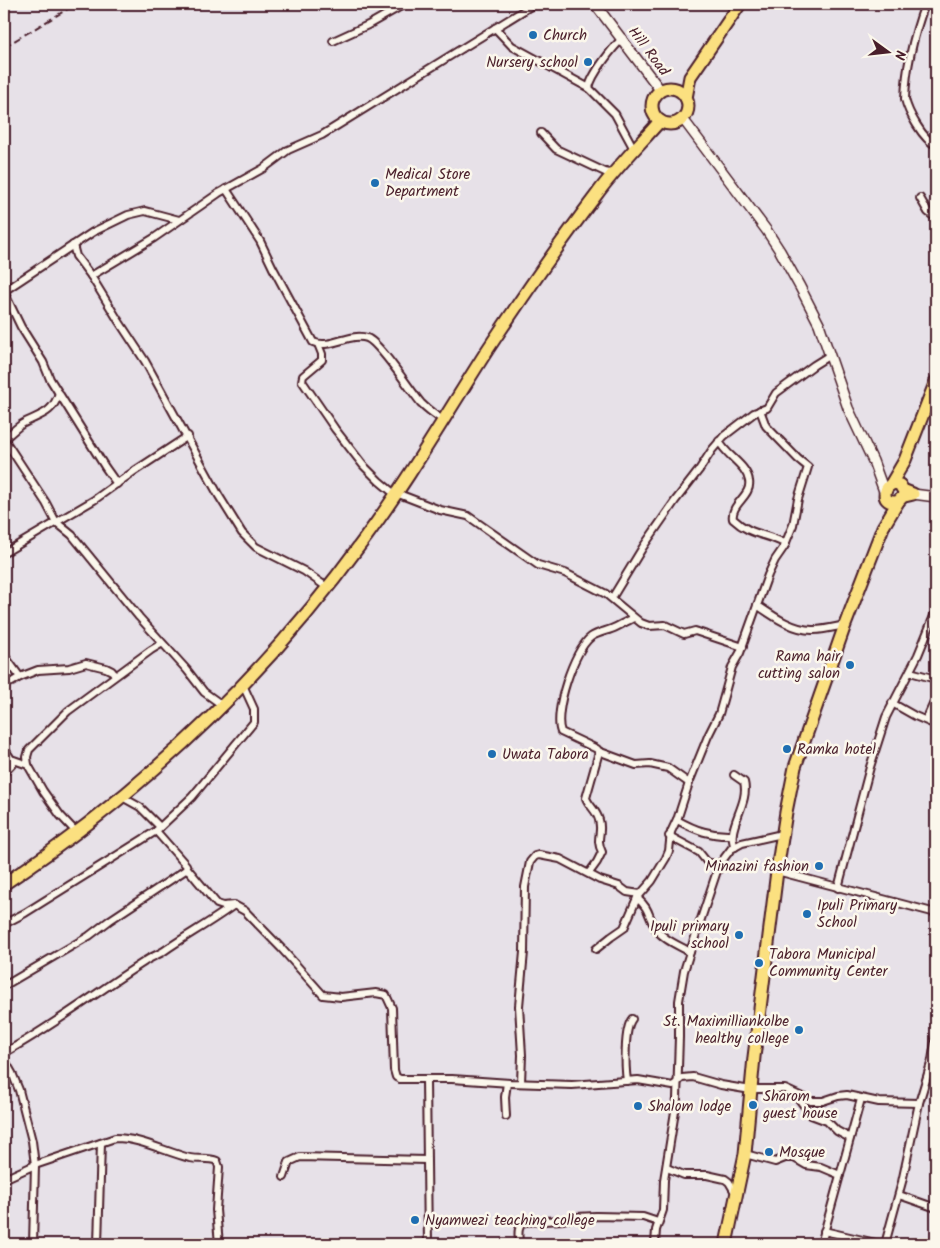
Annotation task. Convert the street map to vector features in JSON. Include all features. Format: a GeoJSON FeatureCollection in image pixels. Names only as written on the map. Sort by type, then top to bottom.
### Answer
{"type":"FeatureCollection","features":[{"type":"Feature","properties":{"kind":"highway"},"geometry":{"type":"LineString","coordinates":[[690,77],[654,99],[653,111],[660,121],[674,124],[683,119],[688,109],[686,98],[690,77],[740,4]]}},
{"type":"Feature","properties":{"kind":"highway"},"geometry":{"type":"LineString","coordinates":[[667,90],[678,90],[686,98]]}},
{"type":"Feature","properties":{"kind":"highway"},"geometry":{"type":"LineString","coordinates":[[4,884],[77,833],[181,746],[243,685],[328,588],[396,494],[490,346],[554,252],[598,192],[660,121]]}},
{"type":"Feature","properties":{"kind":"highway"},"geometry":{"type":"LineString","coordinates":[[726,1244],[745,1154],[754,1057],[777,871],[795,767],[845,625],[883,527],[890,495],[936,381]]}},
{"type":"Feature","properties":{"kind":"highway"},"geometry":{"type":"LineString","coordinates":[[902,488],[905,460]]}},
{"type":"Feature","properties":{"kind":"highway"},"geometry":{"type":"LineString","coordinates":[[890,495],[898,484],[903,490],[913,494]]}},
{"type":"Feature","properties":{"kind":"highway"},"geometry":{"type":"LineString","coordinates":[[890,495],[902,497],[913,494]]}},
{"type":"Feature","properties":{"kind":"main road","name":"Hill Road"},"geometry":{"type":"LineString","coordinates":[[595,4],[667,90]]}},
{"type":"Feature","properties":{"kind":"main road"},"geometry":{"type":"LineString","coordinates":[[683,119],[780,251],[819,324],[848,408],[890,495]]}},
{"type":"Feature","properties":{"kind":"main road"},"geometry":{"type":"LineString","coordinates":[[913,494],[936,497]]}},
{"type":"Feature","properties":{"kind":"street"},"geometry":{"type":"LineString","coordinates":[[333,42],[405,4]]}},
{"type":"Feature","properties":{"kind":"street"},"geometry":{"type":"LineString","coordinates":[[91,276],[154,238],[226,189],[264,168],[288,150],[322,135],[534,4]]}},
{"type":"Feature","properties":{"kind":"street"},"geometry":{"type":"LineString","coordinates":[[925,4],[912,46],[905,99],[906,106],[918,126],[930,142],[936,145]]}},
{"type":"Feature","properties":{"kind":"street"},"geometry":{"type":"LineString","coordinates":[[496,28],[512,46],[589,88],[615,114],[634,149]]}},
{"type":"Feature","properties":{"kind":"street"},"geometry":{"type":"LineString","coordinates":[[589,88],[590,83],[609,52],[623,38]]}},
{"type":"Feature","properties":{"kind":"street"},"geometry":{"type":"LineString","coordinates":[[541,133],[556,149],[605,172],[614,174]]}},
{"type":"Feature","properties":{"kind":"street"},"geometry":{"type":"LineString","coordinates":[[226,189],[260,241],[272,268],[312,340],[318,344],[322,354],[322,360],[303,376],[302,381],[335,430],[378,481],[396,494],[415,499],[440,510],[468,516],[538,565],[565,573],[612,598],[634,618],[645,625],[665,625],[684,634],[695,631],[743,647]]}},
{"type":"Feature","properties":{"kind":"street"},"geometry":{"type":"LineString","coordinates":[[920,198],[928,212],[936,218]]}},
{"type":"Feature","properties":{"kind":"street"},"geometry":{"type":"LineString","coordinates":[[117,484],[50,379],[43,362],[21,327],[4,292],[72,245],[93,232],[128,215],[142,210],[179,220]]}},
{"type":"Feature","properties":{"kind":"street"},"geometry":{"type":"LineString","coordinates":[[72,245],[76,256],[91,276],[107,304],[145,361],[188,436],[219,496],[246,537],[256,547],[304,571],[328,588]]}},
{"type":"Feature","properties":{"kind":"street"},"geometry":{"type":"LineString","coordinates":[[64,251],[76,256]]}},
{"type":"Feature","properties":{"kind":"street"},"geometry":{"type":"LineString","coordinates":[[318,344],[359,337],[370,340],[421,403],[443,420]]}},
{"type":"Feature","properties":{"kind":"street"},"geometry":{"type":"LineString","coordinates":[[612,598],[675,501],[690,484],[719,442],[754,413],[765,409],[776,393],[814,365],[830,356]]}},
{"type":"Feature","properties":{"kind":"street"},"geometry":{"type":"LineString","coordinates":[[59,392],[54,406],[48,412],[13,430],[4,439],[46,503],[56,522],[72,535],[161,644],[187,670],[204,692],[222,705]]}},
{"type":"Feature","properties":{"kind":"street"},"geometry":{"type":"LineString","coordinates":[[596,950],[624,928],[639,896],[652,881],[666,858],[670,836],[708,736],[719,714],[732,668],[743,647],[772,566],[786,544],[793,525],[798,499],[808,466],[798,459],[766,426],[760,410]]}},
{"type":"Feature","properties":{"kind":"street"},"geometry":{"type":"LineString","coordinates":[[4,553],[117,484],[188,436]]}},
{"type":"Feature","properties":{"kind":"street"},"geometry":{"type":"LineString","coordinates":[[719,442],[745,472],[749,480],[748,490],[733,512],[733,519],[742,527],[758,535],[786,544]]}},
{"type":"Feature","properties":{"kind":"street"},"geometry":{"type":"LineString","coordinates":[[757,605],[794,626],[808,630],[845,625]]}},
{"type":"Feature","properties":{"kind":"street"},"geometry":{"type":"LineString","coordinates":[[838,888],[870,767],[892,703],[910,672],[936,611]]}},
{"type":"Feature","properties":{"kind":"street"},"geometry":{"type":"LineString","coordinates":[[634,618],[588,640],[574,664],[562,699],[558,722],[560,732],[598,751],[636,765],[650,764],[668,768],[690,783]]}},
{"type":"Feature","properties":{"kind":"street"},"geometry":{"type":"LineString","coordinates":[[77,833],[48,800],[28,765],[27,757],[29,750],[68,711],[115,675],[161,644]]}},
{"type":"Feature","properties":{"kind":"street"},"geometry":{"type":"LineString","coordinates":[[4,655],[20,677]]}},
{"type":"Feature","properties":{"kind":"street"},"geometry":{"type":"LineString","coordinates":[[4,684],[38,670],[69,668],[86,663],[106,668],[115,675]]}},
{"type":"Feature","properties":{"kind":"street"},"geometry":{"type":"LineString","coordinates":[[910,672],[936,679]]}},
{"type":"Feature","properties":{"kind":"street"},"geometry":{"type":"LineString","coordinates":[[4,924],[25,914],[158,829],[192,797],[254,722],[254,709],[243,685]]}},
{"type":"Feature","properties":{"kind":"street"},"geometry":{"type":"LineString","coordinates":[[926,720],[936,698]]}},
{"type":"Feature","properties":{"kind":"street"},"geometry":{"type":"LineString","coordinates":[[892,703],[908,713],[936,724]]}},
{"type":"Feature","properties":{"kind":"street"},"geometry":{"type":"LineString","coordinates":[[4,748],[11,759],[28,765]]}},
{"type":"Feature","properties":{"kind":"street"},"geometry":{"type":"LineString","coordinates":[[589,873],[602,852],[598,842],[600,822],[586,798],[598,759],[598,751]]}},
{"type":"Feature","properties":{"kind":"street"},"geometry":{"type":"LineString","coordinates":[[4,773],[16,761]]}},
{"type":"Feature","properties":{"kind":"street"},"geometry":{"type":"LineString","coordinates":[[734,775],[744,782],[745,789],[732,835],[735,847]]}},
{"type":"Feature","properties":{"kind":"street"},"geometry":{"type":"LineString","coordinates":[[122,797],[140,807],[217,904],[223,906],[234,905],[242,908],[322,995],[341,997],[376,993],[386,995],[392,1008],[392,1048],[395,1074],[402,1080],[452,1079],[572,1085],[638,1080],[675,1086],[682,1078],[693,1077],[721,1085],[751,1090],[785,1089],[811,1101],[823,1101],[842,1095],[891,1103],[919,1103]]}},
{"type":"Feature","properties":{"kind":"street"},"geometry":{"type":"LineString","coordinates":[[677,820],[701,831],[716,835],[732,835]]}},
{"type":"Feature","properties":{"kind":"street"},"geometry":{"type":"LineString","coordinates":[[655,1244],[655,1232],[663,1210],[664,1180],[676,1106],[680,1037],[679,1001],[684,971],[719,865],[731,849],[742,843],[782,834]]}},
{"type":"Feature","properties":{"kind":"street"},"geometry":{"type":"LineString","coordinates":[[670,836],[699,852],[707,862],[719,865]]}},
{"type":"Feature","properties":{"kind":"street"},"geometry":{"type":"LineString","coordinates":[[521,1083],[522,1055],[519,1006],[524,952],[525,887],[530,862],[535,856],[542,855],[568,862],[639,896],[661,935],[690,952]]}},
{"type":"Feature","properties":{"kind":"street"},"geometry":{"type":"LineString","coordinates":[[4,986],[90,936],[110,920],[178,877],[187,868]]}},
{"type":"Feature","properties":{"kind":"street"},"geometry":{"type":"LineString","coordinates":[[777,871],[936,913]]}},
{"type":"Feature","properties":{"kind":"street"},"geometry":{"type":"LineString","coordinates":[[4,1052],[54,1023],[176,941],[196,931],[234,905]]}},
{"type":"Feature","properties":{"kind":"street"},"geometry":{"type":"LineString","coordinates":[[627,1081],[627,1031],[632,1019]]}},
{"type":"Feature","properties":{"kind":"street"},"geometry":{"type":"LineString","coordinates":[[885,1244],[899,1195],[919,1103],[934,1061],[936,1036]]}},
{"type":"Feature","properties":{"kind":"street"},"geometry":{"type":"LineString","coordinates":[[4,1059],[19,1090],[32,1141],[35,1165],[33,1244]]}},
{"type":"Feature","properties":{"kind":"street"},"geometry":{"type":"LineString","coordinates":[[426,1080],[428,1244]]}},
{"type":"Feature","properties":{"kind":"street"},"geometry":{"type":"LineString","coordinates":[[506,1116],[505,1097],[507,1083]]}},
{"type":"Feature","properties":{"kind":"street"},"geometry":{"type":"LineString","coordinates":[[795,1093],[811,1115],[827,1121],[837,1131],[850,1138]]}},
{"type":"Feature","properties":{"kind":"street"},"geometry":{"type":"LineString","coordinates":[[821,1244],[862,1099]]}},
{"type":"Feature","properties":{"kind":"street"},"geometry":{"type":"LineString","coordinates":[[4,1179],[35,1165],[115,1138],[127,1138],[190,1158],[211,1158],[217,1161],[219,1167],[216,1210],[219,1244]]}},
{"type":"Feature","properties":{"kind":"street"},"geometry":{"type":"LineString","coordinates":[[98,1244],[101,1144]]}},
{"type":"Feature","properties":{"kind":"street"},"geometry":{"type":"LineString","coordinates":[[745,1154],[776,1162],[790,1158],[798,1159],[806,1165],[820,1167],[840,1175]]}},
{"type":"Feature","properties":{"kind":"street"},"geometry":{"type":"LineString","coordinates":[[284,1177],[289,1162],[300,1157],[426,1160]]}},
{"type":"Feature","properties":{"kind":"street"},"geometry":{"type":"LineString","coordinates":[[667,1168],[684,1175],[707,1175],[725,1179],[729,1182],[737,1197]]}},
{"type":"Feature","properties":{"kind":"street"},"geometry":{"type":"LineString","coordinates":[[899,1195],[936,1208]]}},
{"type":"Feature","properties":{"kind":"street"},"geometry":{"type":"LineString","coordinates":[[519,1244],[519,1229],[524,1222],[596,1216],[643,1217],[658,1222]]}},
{"type":"Feature","properties":{"kind":"street"},"geometry":{"type":"LineString","coordinates":[[824,1231],[880,1244]]}},
{"type":"Feature","properties":{"kind":"railway"},"geometry":{"type":"LineString","coordinates":[[4,47],[76,4]]}},
{"type":"Feature","properties":{"kind":"place","name":"Church"},"geometry":{"type":"Point","coordinates":[533,35]}},
{"type":"Feature","properties":{"kind":"place","name":"Nursery school"},"geometry":{"type":"Point","coordinates":[588,62]}},
{"type":"Feature","properties":{"kind":"place","name":"Medical Store Department"},"geometry":{"type":"Point","coordinates":[375,183]}},
{"type":"Feature","properties":{"kind":"place","name":"Rama hair cutting salon"},"geometry":{"type":"Point","coordinates":[850,665]}},
{"type":"Feature","properties":{"kind":"place","name":"Ramka hotel"},"geometry":{"type":"Point","coordinates":[787,749]}},
{"type":"Feature","properties":{"kind":"place","name":"Uwata Tabora"},"geometry":{"type":"Point","coordinates":[492,754]}},
{"type":"Feature","properties":{"kind":"place","name":"Minazini fashion"},"geometry":{"type":"Point","coordinates":[819,866]}},
{"type":"Feature","properties":{"kind":"place","name":"Ipuli Primary School"},"geometry":{"type":"Point","coordinates":[807,914]}},
{"type":"Feature","properties":{"kind":"place","name":"Ipuli primary school"},"geometry":{"type":"Point","coordinates":[739,935]}},
{"type":"Feature","properties":{"kind":"place","name":"Tabora Municipal Community Center"},"geometry":{"type":"Point","coordinates":[759,963]}},
{"type":"Feature","properties":{"kind":"place","name":"St. Maximilliankolbe healthy college"},"geometry":{"type":"Point","coordinates":[799,1030]}},
{"type":"Feature","properties":{"kind":"place","name":"Sharom guest house"},"geometry":{"type":"Point","coordinates":[753,1105]}},
{"type":"Feature","properties":{"kind":"place","name":"Shalom lodge"},"geometry":{"type":"Point","coordinates":[638,1106]}},
{"type":"Feature","properties":{"kind":"place","name":"Mosque"},"geometry":{"type":"Point","coordinates":[769,1152]}},
{"type":"Feature","properties":{"kind":"place","name":"Nyamwezi teaching college"},"geometry":{"type":"Point","coordinates":[415,1220]}}]}
